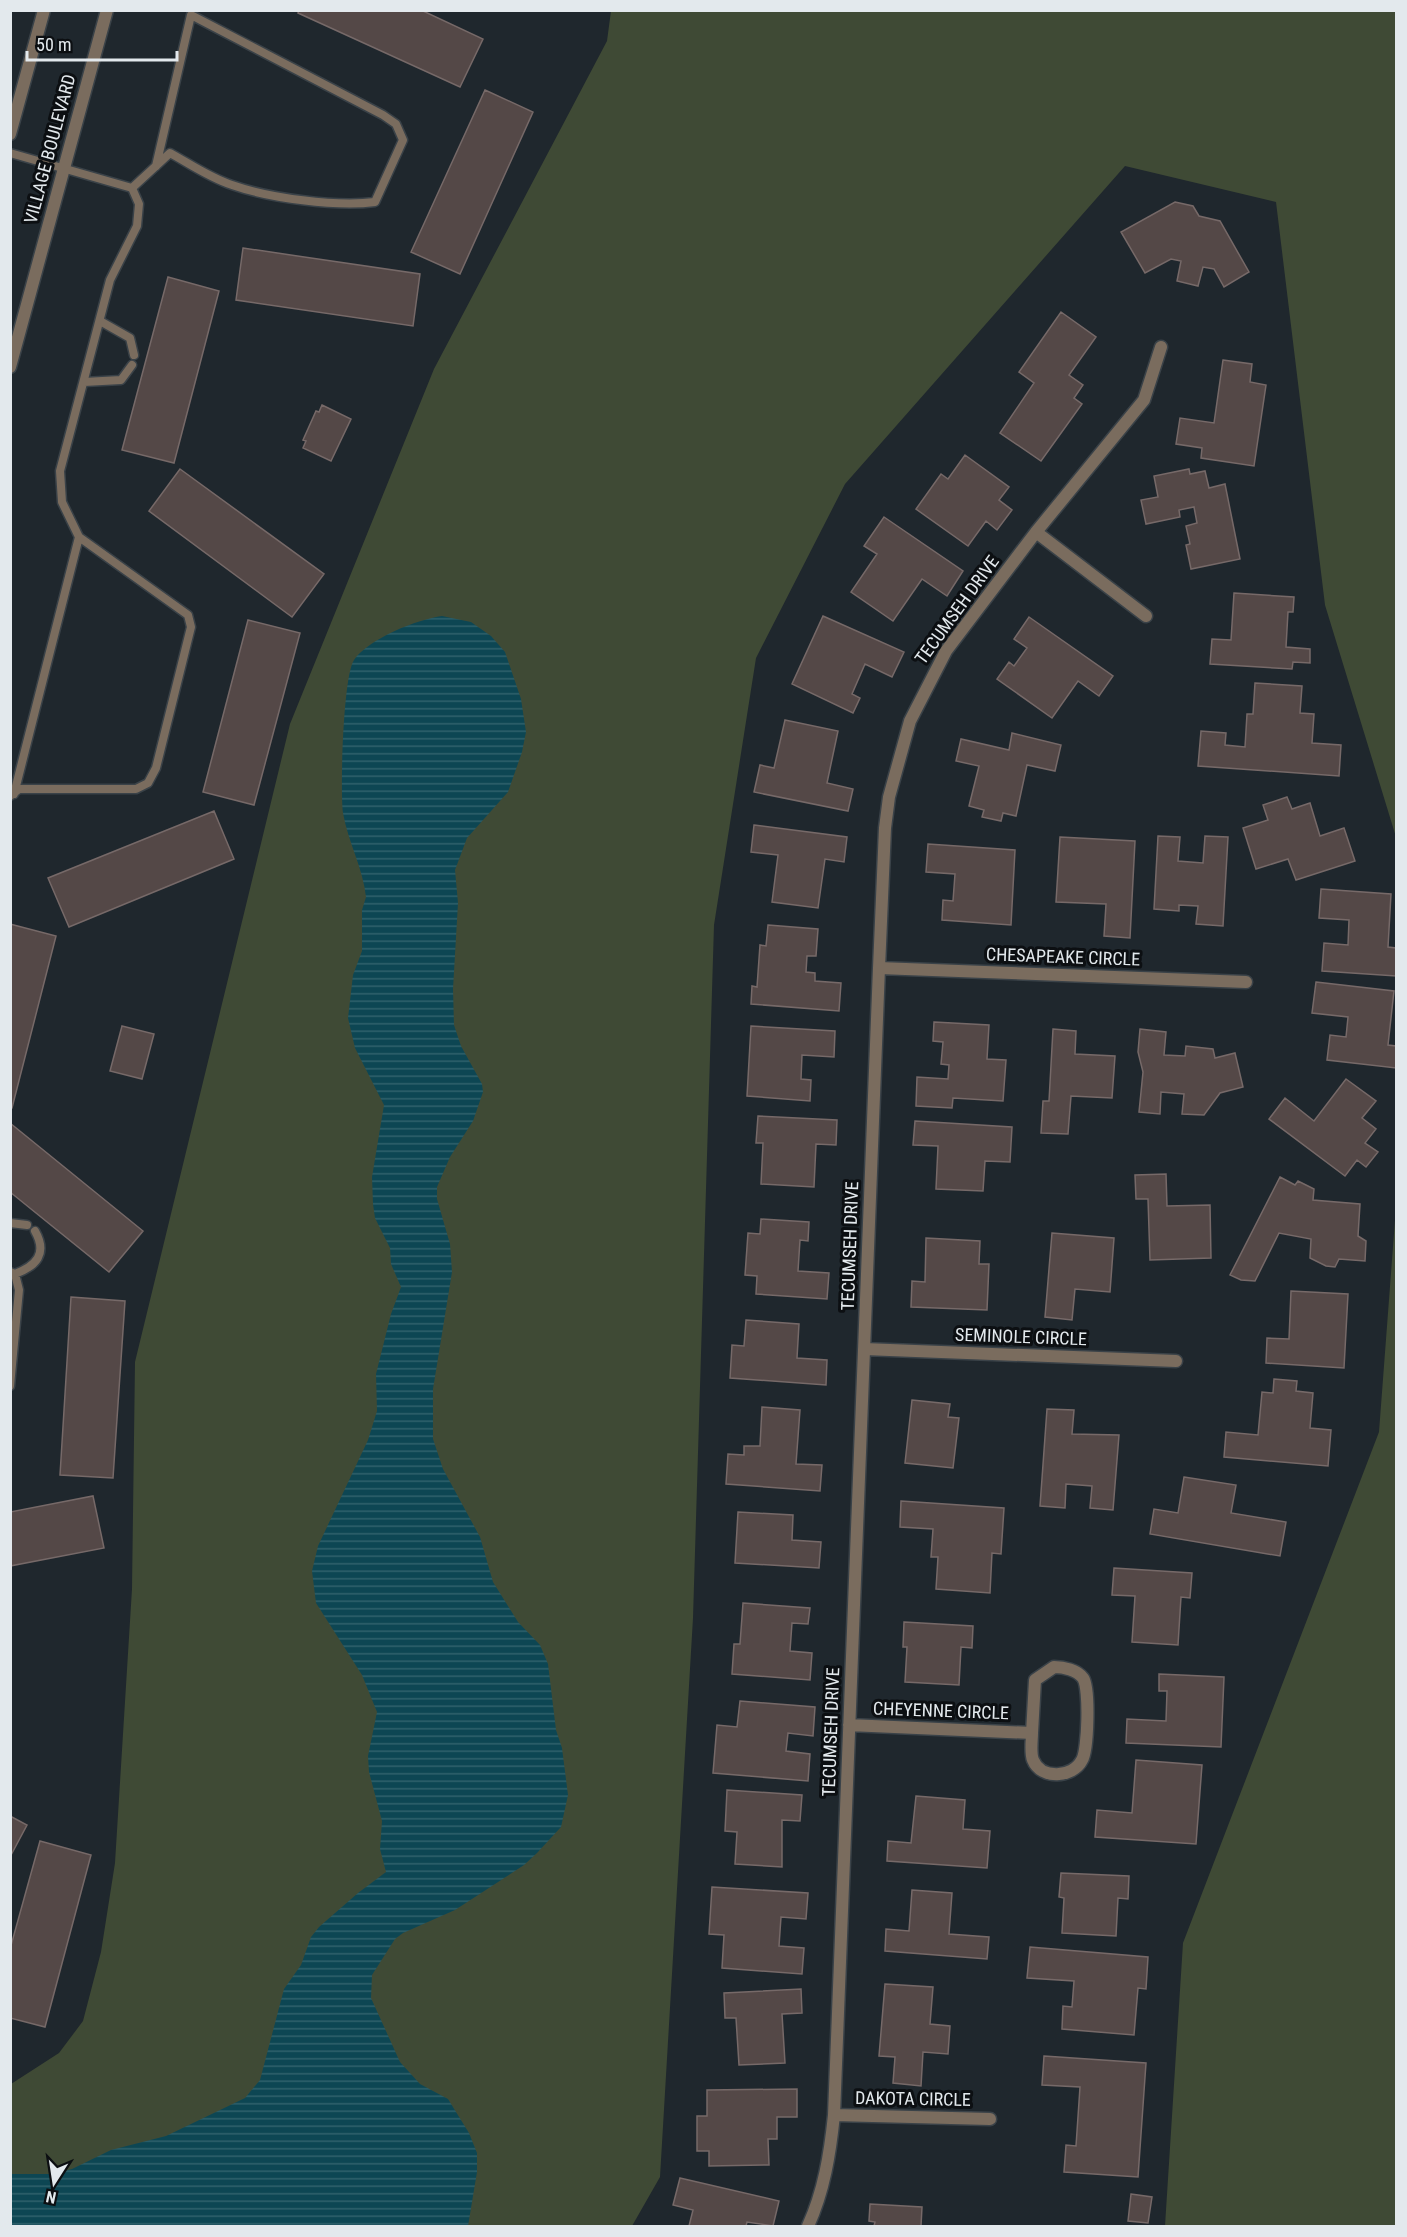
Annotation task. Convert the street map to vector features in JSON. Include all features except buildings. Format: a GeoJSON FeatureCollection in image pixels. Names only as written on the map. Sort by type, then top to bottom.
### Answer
{"type":"FeatureCollection","features":[{"type":"Feature","properties":{"kind":"street"},"geometry":{"type":"LineString","coordinates":[[10,134],[44,10]]}},
{"type":"Feature","properties":{"kind":"street","name":"VILLAGE BOULEVARD"},"geometry":{"type":"LineString","coordinates":[[10,367],[107,10]]}},
{"type":"Feature","properties":{"kind":"street","name":"TECUMSEH DRIVE"},"geometry":{"type":"LineString","coordinates":[[808,2226],[819,2198],[830,2156],[834,2115],[886,818],[899,751],[910,721],[946,651],[1036,532],[1144,400],[1161,347]]}},
{"type":"Feature","properties":{"kind":"street"},"geometry":{"type":"LineString","coordinates":[[1036,532],[1146,616]]}},
{"type":"Feature","properties":{"kind":"street","name":"CHESAPEAKE CIRCLE"},"geometry":{"type":"LineString","coordinates":[[879,968],[1246,982]]}},
{"type":"Feature","properties":{"kind":"street","name":"SEMINOLE CIRCLE"},"geometry":{"type":"LineString","coordinates":[[864,1349],[1176,1361]]}},
{"type":"Feature","properties":{"kind":"street","name":"CHEYENNE CIRCLE"},"geometry":{"type":"LineString","coordinates":[[1054,1667],[1077,1673],[1086,1684],[1087,1694],[1085,1751],[1079,1765],[1065,1774],[1056,1775],[1039,1768],[1032,1760],[1032,1733],[1035,1680],[1054,1667]]}},
{"type":"Feature","properties":{"kind":"street","name":"CHEYENNE CIRCLE"},"geometry":{"type":"LineString","coordinates":[[849,1725],[1032,1733]]}},
{"type":"Feature","properties":{"kind":"street","name":"DAKOTA CIRCLE"},"geometry":{"type":"LineString","coordinates":[[834,2115],[990,2119]]}},
{"type":"Feature","properties":{"kind":"lane"},"geometry":{"type":"LineString","coordinates":[[132,188],[156,166],[170,153],[230,185],[261,194],[355,204],[375,202],[403,140],[396,124],[383,115],[191,13],[156,166]]}},
{"type":"Feature","properties":{"kind":"lane"},"geometry":{"type":"LineString","coordinates":[[10,153],[132,188],[139,204],[137,226],[110,280],[60,471],[62,502],[79,537],[188,615],[191,627],[156,768],[148,783],[136,789],[19,789],[12,795]]}},
{"type":"Feature","properties":{"kind":"lane"},"geometry":{"type":"LineString","coordinates":[[100,321],[129,338],[134,356]]}},
{"type":"Feature","properties":{"kind":"lane"},"geometry":{"type":"LineString","coordinates":[[84,382],[121,380],[132,365]]}},
{"type":"Feature","properties":{"kind":"lane"},"geometry":{"type":"LineString","coordinates":[[12,795],[79,537]]}},
{"type":"Feature","properties":{"kind":"lane"},"geometry":{"type":"LineString","coordinates":[[10,1223],[27,1224]]}},
{"type":"Feature","properties":{"kind":"lane"},"geometry":{"type":"LineString","coordinates":[[10,1386],[20,1290],[13,1273],[32,1268],[39,1260],[41,1241],[35,1231]]}},
{"type":"Feature","properties":{"kind":"green space"},"geometry":{"type":"Polygon","coordinates":[[[611,11],[1396,11],[1396,837],[1325,605],[1276,202],[1125,166],[845,484],[756,658],[714,925],[693,1618],[660,2177],[632,2226],[11,2226],[11,2084],[59,2053],[83,2021],[101,1952],[115,1863],[132,1589],[135,1362],[290,724],[434,369],[607,41],[611,11]]]}},
{"type":"Feature","properties":{"kind":"green space"},"geometry":{"type":"Polygon","coordinates":[[[1396,1207],[1396,2226],[1165,2226],[1183,1943],[1379,1432],[1396,1207]]]}},
{"type":"Feature","properties":{"kind":"water"},"geometry":{"type":"Polygon","coordinates":[[[442,616],[471,622],[491,636],[505,652],[521,699],[526,732],[522,752],[508,792],[467,838],[455,870],[458,903],[453,989],[454,1025],[461,1046],[482,1084],[483,1092],[473,1121],[450,1157],[437,1187],[437,1199],[450,1244],[452,1272],[433,1389],[433,1439],[443,1469],[480,1537],[493,1582],[518,1622],[540,1645],[548,1664],[556,1730],[562,1748],[568,1795],[561,1827],[524,1865],[455,1910],[403,1933],[395,1939],[372,1975],[371,1998],[400,2062],[420,2084],[448,2099],[469,2133],[477,2153],[477,2172],[468,2226],[11,2226],[11,2174],[52,2174],[72,2169],[111,2150],[166,2136],[245,2098],[260,2080],[284,1989],[301,1965],[311,1937],[319,1927],[358,1893],[386,1872],[380,1849],[382,1821],[369,1772],[368,1756],[377,1712],[362,1675],[316,1603],[312,1571],[318,1546],[368,1440],[377,1411],[376,1374],[391,1314],[401,1287],[391,1264],[390,1248],[375,1218],[373,1204],[372,1177],[384,1105],[355,1048],[348,1018],[353,975],[362,951],[362,910],[366,897],[343,813],[343,734],[347,688],[354,660],[370,645],[394,631],[442,616]]]}}]}
